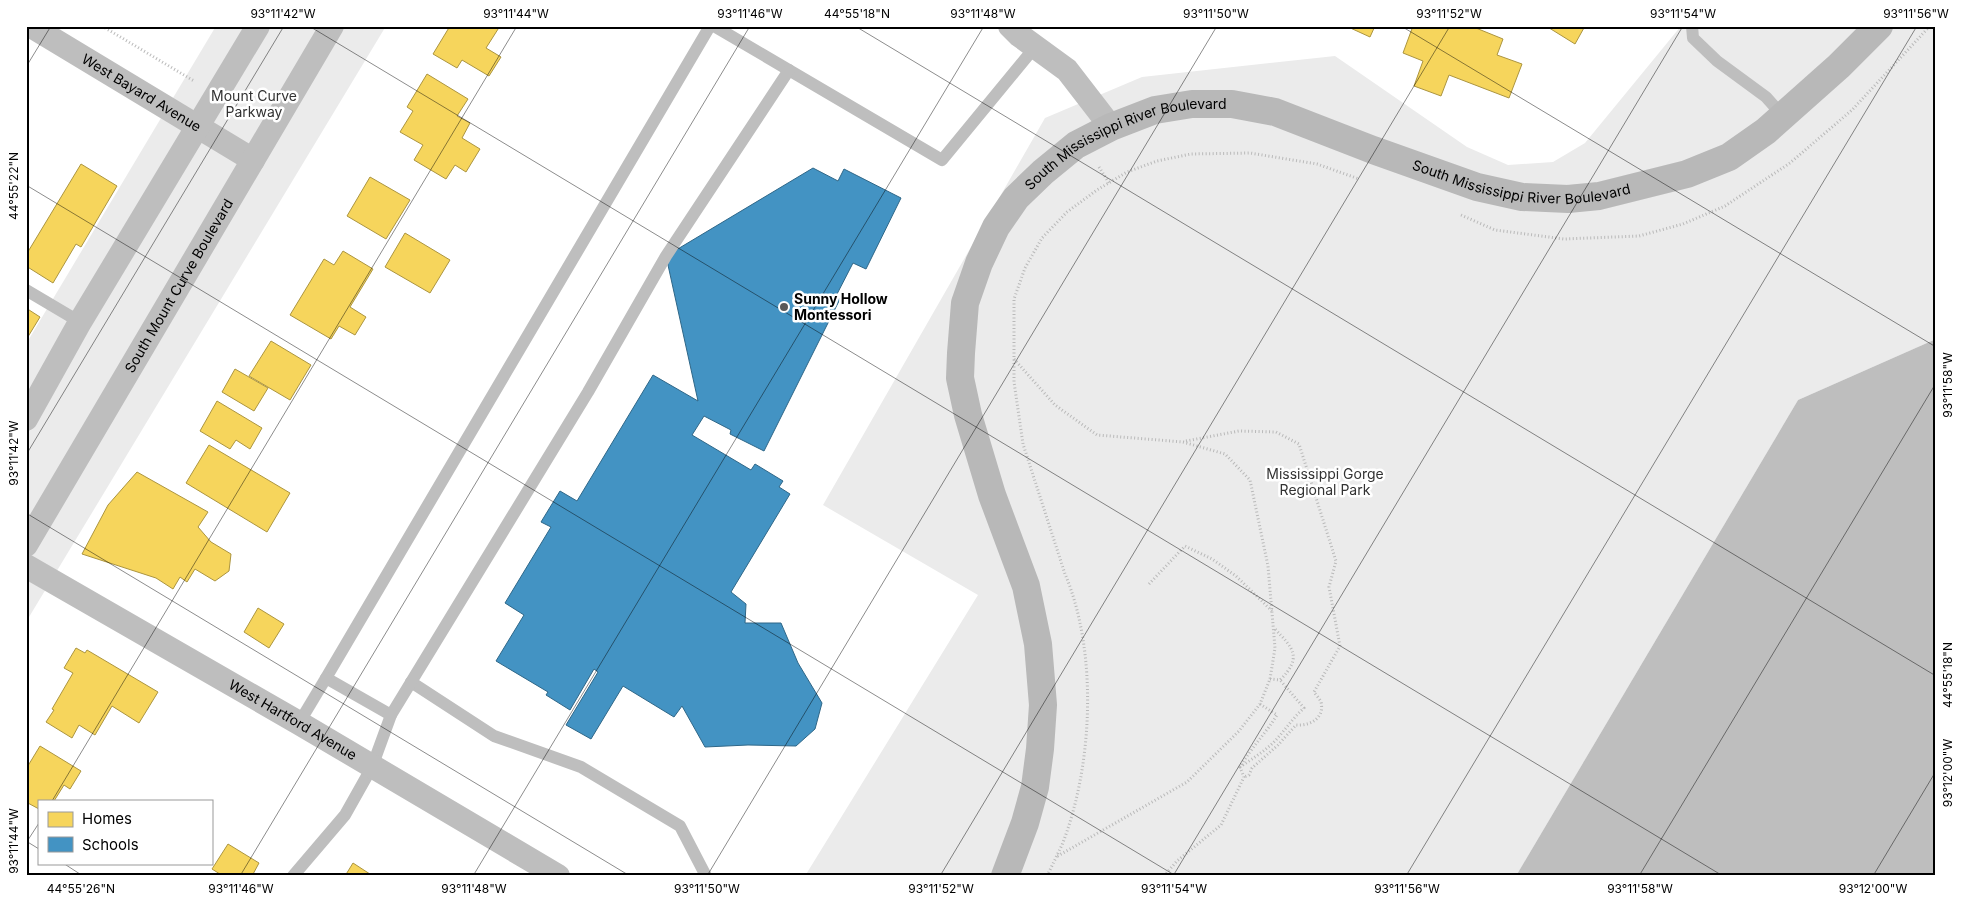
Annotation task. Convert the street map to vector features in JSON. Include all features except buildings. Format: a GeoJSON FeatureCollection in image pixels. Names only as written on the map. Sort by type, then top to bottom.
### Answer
{"type":"FeatureCollection","features":[{"type":"Feature","properties":{"kind":"street","name":"West Bayard Avenue"},"geometry":{"type":"LineString","coordinates":[[31,26],[253,160]]}},
{"type":"Feature","properties":{"kind":"street"},"geometry":{"type":"LineString","coordinates":[[26,419],[80,322],[258,26]]}},
{"type":"Feature","properties":{"kind":"street","name":"South Mount Curve Boulevard"},"geometry":{"type":"LineString","coordinates":[[26,545],[332,26]]}},
{"type":"Feature","properties":{"kind":"street"},"geometry":{"type":"LineString","coordinates":[[1010,26],[1066,70],[1111,127]]}},
{"type":"Feature","properties":{"kind":"street","name":"South Mississippi River Boulevard"},"geometry":{"type":"LineString","coordinates":[[1005,876],[1025,823],[1035,788],[1043,705],[1038,644],[1026,586],[992,495],[963,396],[960,378],[965,303],[979,263],[996,227],[1016,198],[1043,172],[1076,145],[1111,127],[1155,110],[1192,104],[1232,104],[1275,112],[1372,150],[1477,187],[1522,197],[1568,199],[1599,196],[1686,174],[1729,157],[1766,131],[1783,116],[1868,29]]}},
{"type":"Feature","properties":{"kind":"street","name":"West Hartford Avenue"},"geometry":{"type":"LineString","coordinates":[[26,566],[299,723],[558,876]]}},
{"type":"Feature","properties":{"kind":"lane"},"geometry":{"type":"LineString","coordinates":[[299,723],[710,26]]}},
{"type":"Feature","properties":{"kind":"lane"},"geometry":{"type":"LineString","coordinates":[[714,26],[942,160],[1035,47]]}},
{"type":"Feature","properties":{"kind":"lane"},"geometry":{"type":"LineString","coordinates":[[1692,26],[1693,38],[1717,61],[1766,97],[1783,116]]}},
{"type":"Feature","properties":{"kind":"lane"},"geometry":{"type":"LineString","coordinates":[[293,876],[345,815],[372,767],[391,715],[583,401],[666,256],[790,70]]}},
{"type":"Feature","properties":{"kind":"lane"},"geometry":{"type":"LineString","coordinates":[[26,290],[80,322]]}},
{"type":"Feature","properties":{"kind":"lane"},"geometry":{"type":"LineString","coordinates":[[326,678],[391,715]]}},
{"type":"Feature","properties":{"kind":"lane"},"geometry":{"type":"LineString","coordinates":[[411,682],[494,736],[580,767],[680,826],[706,876]]}},
{"type":"Feature","properties":{"kind":"path"},"geometry":{"type":"LineString","coordinates":[[102,26],[194,80],[195,86]]}},
{"type":"Feature","properties":{"kind":"path"},"geometry":{"type":"LineString","coordinates":[[1047,876],[1061,845],[1072,812],[1081,773],[1088,705],[1084,645],[1072,592],[1023,444],[1014,382],[1014,299],[1025,268],[1042,238],[1067,212],[1097,190],[1127,172],[1157,161],[1191,154],[1250,153],[1317,164],[1362,180]]}},
{"type":"Feature","properties":{"kind":"path"},"geometry":{"type":"LineString","coordinates":[[1452,211],[1496,230]]}},
{"type":"Feature","properties":{"kind":"path"},"geometry":{"type":"LineString","coordinates":[[1014,359],[1055,405],[1097,435],[1183,442],[1225,454],[1250,480],[1268,566],[1276,648],[1270,679],[1260,704],[1239,731],[1188,782],[1056,857]]}},
{"type":"Feature","properties":{"kind":"path"},"geometry":{"type":"LineString","coordinates":[[1164,876],[1177,861],[1221,825],[1244,777],[1249,775],[1252,768],[1278,745],[1296,725],[1305,726],[1314,722],[1320,714],[1321,702],[1314,692],[1340,646],[1329,587],[1336,561],[1299,444],[1276,432],[1239,431],[1183,442]]}},
{"type":"Feature","properties":{"kind":"path"},"geometry":{"type":"LineString","coordinates":[[1149,584],[1185,546],[1212,559],[1236,576],[1272,611]]}},
{"type":"Feature","properties":{"kind":"path"},"geometry":{"type":"LineString","coordinates":[[1273,627],[1291,645],[1294,659],[1290,671],[1280,680]]}},
{"type":"Feature","properties":{"kind":"path"},"geometry":{"type":"LineString","coordinates":[[1240,767],[1260,754],[1304,708],[1280,680],[1270,679]]}},
{"type":"Feature","properties":{"kind":"path"},"geometry":{"type":"LineString","coordinates":[[1240,767],[1277,715],[1260,704]]}},
{"type":"Feature","properties":{"kind":"path"},"geometry":{"type":"LineString","coordinates":[[1240,767],[1244,777]]}},
{"type":"Feature","properties":{"kind":"green space","name":"Mount Curve Parkway"},"geometry":{"type":"Polygon","coordinates":[[[216,26],[386,26],[26,622],[26,344],[216,26]]]}},
{"type":"Feature","properties":{"kind":"green space","name":"Mississippi Gorge Regional Park"},"geometry":{"type":"Polygon","coordinates":[[[1681,26],[1936,26],[1936,339],[1798,400],[1516,876],[805,876],[978,595],[823,505],[1045,118],[1142,77],[1335,56],[1467,147],[1508,165],[1553,162],[1585,143],[1681,26]]]}},
{"type":"Feature","properties":{"kind":"shaded area"},"geometry":{"type":"Polygon","coordinates":[[[1936,339],[1936,876],[1516,876],[1798,400],[1936,339]]]}},
{"type":"Feature","properties":{"kind":"place","name":"Sunny Hollow Montessori"},"geometry":{"type":"Point","coordinates":[784,307]}}]}
